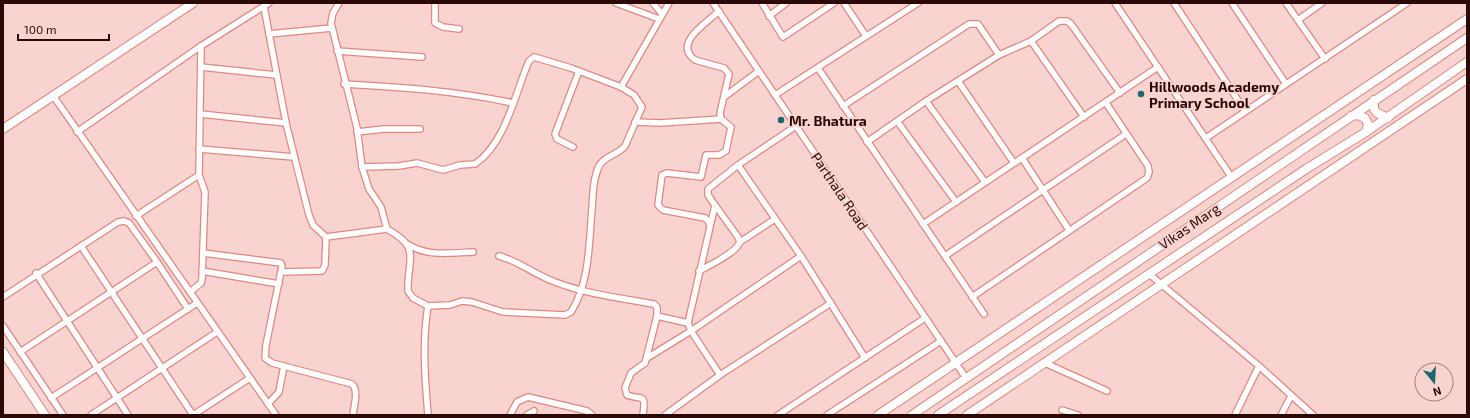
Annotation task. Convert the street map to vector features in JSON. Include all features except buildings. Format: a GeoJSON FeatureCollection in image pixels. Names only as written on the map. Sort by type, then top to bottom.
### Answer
{"type":"FeatureCollection","features":[{"type":"Feature","properties":{"kind":"street"},"geometry":{"type":"LineString","coordinates":[[3,129],[54,97],[193,3]]}},
{"type":"Feature","properties":{"kind":"street"},"geometry":{"type":"LineString","coordinates":[[339,3],[333,13],[331,23],[332,28],[344,84],[357,132],[362,167],[369,189],[381,207],[387,230]]}},
{"type":"Feature","properties":{"kind":"street"},"geometry":{"type":"LineString","coordinates":[[435,3],[436,23],[443,27],[459,29]]}},
{"type":"Feature","properties":{"kind":"street"},"geometry":{"type":"LineString","coordinates":[[616,3],[660,17]]}},
{"type":"Feature","properties":{"kind":"street"},"geometry":{"type":"LineString","coordinates":[[653,3],[660,17]]}},
{"type":"Feature","properties":{"kind":"street"},"geometry":{"type":"LineString","coordinates":[[621,87],[669,3]]}},
{"type":"Feature","properties":{"kind":"street","name":"Parthala Road"},"geometry":{"type":"LineString","coordinates":[[713,3],[966,378]]}},
{"type":"Feature","properties":{"kind":"street"},"geometry":{"type":"LineString","coordinates":[[762,3],[783,37],[834,3]]}},
{"type":"Feature","properties":{"kind":"street"},"geometry":{"type":"LineString","coordinates":[[769,16],[786,3]]}},
{"type":"Feature","properties":{"kind":"street"},"geometry":{"type":"LineString","coordinates":[[844,3],[866,36]]}},
{"type":"Feature","properties":{"kind":"street"},"geometry":{"type":"LineString","coordinates":[[775,95],[918,3]]}},
{"type":"Feature","properties":{"kind":"street"},"geometry":{"type":"LineString","coordinates":[[1115,3],[1232,178]]}},
{"type":"Feature","properties":{"kind":"street"},"geometry":{"type":"LineString","coordinates":[[1174,3],[1245,111]]}},
{"type":"Feature","properties":{"kind":"street"},"geometry":{"type":"LineString","coordinates":[[1232,3],[1286,84]]}},
{"type":"Feature","properties":{"kind":"street"},"geometry":{"type":"LineString","coordinates":[[1286,3],[1325,59]]}},
{"type":"Feature","properties":{"kind":"street"},"geometry":{"type":"LineString","coordinates":[[1298,20],[1322,3]]}},
{"type":"Feature","properties":{"kind":"street"},"geometry":{"type":"LineString","coordinates":[[1206,138],[1407,3]]}},
{"type":"Feature","properties":{"kind":"street"},"geometry":{"type":"LineString","coordinates":[[77,132],[201,46],[266,5],[269,34],[286,123],[310,220],[321,234],[326,237],[387,230],[398,235],[407,244],[426,253],[473,252]]}},
{"type":"Feature","properties":{"kind":"street"},"geometry":{"type":"LineString","coordinates":[[719,11],[708,22],[697,29],[690,38],[688,43],[688,51],[691,57],[695,60],[728,70],[729,74],[720,113],[721,119],[731,127],[726,151],[720,155],[706,155],[701,177],[708,188],[708,195],[740,242]]}},
{"type":"Feature","properties":{"kind":"street"},"geometry":{"type":"LineString","coordinates":[[878,415],[1467,19]]}},
{"type":"Feature","properties":{"kind":"street"},"geometry":{"type":"LineString","coordinates":[[867,142],[926,101],[999,55],[1030,40],[1058,21],[1067,21],[1071,24],[1120,93]]}},
{"type":"Feature","properties":{"kind":"street"},"geometry":{"type":"LineString","coordinates":[[843,106],[969,24],[978,24],[999,55]]}},
{"type":"Feature","properties":{"kind":"street"},"geometry":{"type":"LineString","coordinates":[[269,34],[332,28]]}},
{"type":"Feature","properties":{"kind":"street","name":"Vikas Marg"},"geometry":{"type":"LineString","coordinates":[[912,415],[1467,38]]}},
{"type":"Feature","properties":{"kind":"street"},"geometry":{"type":"LineString","coordinates":[[1030,40],[1084,117]]}},
{"type":"Feature","properties":{"kind":"street"},"geometry":{"type":"LineString","coordinates":[[190,292],[200,283],[203,253],[205,192],[199,175],[201,46]]}},
{"type":"Feature","properties":{"kind":"street"},"geometry":{"type":"LineString","coordinates":[[337,51],[422,57]]}},
{"type":"Feature","properties":{"kind":"street"},"geometry":{"type":"LineString","coordinates":[[362,167],[399,166],[417,163],[443,170],[460,165],[476,164],[505,127],[530,58],[540,58],[621,87],[639,100],[642,107],[621,151],[601,162],[598,167],[594,185],[588,256],[581,291],[571,312],[564,315],[503,312],[462,301],[450,305],[428,306],[413,298],[408,291],[411,252],[407,244]]}},
{"type":"Feature","properties":{"kind":"street","name":"Vikas Marg"},"geometry":{"type":"LineString","coordinates":[[938,415],[1306,169],[1388,118],[1467,62]]}},
{"type":"Feature","properties":{"kind":"street"},"geometry":{"type":"LineString","coordinates":[[201,67],[276,75]]}},
{"type":"Feature","properties":{"kind":"street"},"geometry":{"type":"LineString","coordinates":[[923,224],[1158,67]]}},
{"type":"Feature","properties":{"kind":"street"},"geometry":{"type":"LineString","coordinates":[[818,68],[984,314]]}},
{"type":"Feature","properties":{"kind":"street"},"geometry":{"type":"LineString","coordinates":[[724,97],[759,70]]}},
{"type":"Feature","properties":{"kind":"street"},"geometry":{"type":"LineString","coordinates":[[572,148],[557,139],[555,134],[578,71]]}},
{"type":"Feature","properties":{"kind":"street"},"geometry":{"type":"LineString","coordinates":[[967,415],[1467,79]]}},
{"type":"Feature","properties":{"kind":"street"},"geometry":{"type":"LineString","coordinates":[[958,81],[1014,163]]}},
{"type":"Feature","properties":{"kind":"street"},"geometry":{"type":"LineString","coordinates":[[344,84],[402,87],[463,93],[513,103]]}},
{"type":"Feature","properties":{"kind":"street"},"geometry":{"type":"LineString","coordinates":[[54,97],[276,415]]}},
{"type":"Feature","properties":{"kind":"street"},"geometry":{"type":"LineString","coordinates":[[1374,100],[1374,109],[1377,113],[1388,118]]}},
{"type":"Feature","properties":{"kind":"street"},"geometry":{"type":"LineString","coordinates":[[926,101],[985,182]]}},
{"type":"Feature","properties":{"kind":"street"},"geometry":{"type":"LineString","coordinates":[[972,297],[1147,178],[1150,172],[1148,166],[1106,103]]}},
{"type":"Feature","properties":{"kind":"street"},"geometry":{"type":"LineString","coordinates":[[200,114],[286,123]]}},
{"type":"Feature","properties":{"kind":"street"},"geometry":{"type":"LineString","coordinates":[[1351,116],[1358,115],[1365,118],[1368,124],[1366,132]]}},
{"type":"Feature","properties":{"kind":"street"},"geometry":{"type":"LineString","coordinates":[[635,122],[660,123],[721,119]]}},
{"type":"Feature","properties":{"kind":"street"},"geometry":{"type":"LineString","coordinates":[[897,121],[956,202]]}},
{"type":"Feature","properties":{"kind":"street"},"geometry":{"type":"LineString","coordinates":[[708,188],[738,165],[796,126]]}},
{"type":"Feature","properties":{"kind":"street"},"geometry":{"type":"LineString","coordinates":[[357,132],[384,129],[420,129]]}},
{"type":"Feature","properties":{"kind":"street"},"geometry":{"type":"LineString","coordinates":[[945,256],[1126,134]]}},
{"type":"Feature","properties":{"kind":"street"},"geometry":{"type":"LineString","coordinates":[[199,149],[294,156]]}},
{"type":"Feature","properties":{"kind":"street"},"geometry":{"type":"LineString","coordinates":[[1022,158],[1069,230]]}},
{"type":"Feature","properties":{"kind":"street"},"geometry":{"type":"LineString","coordinates":[[738,165],[801,256],[865,358]]}},
{"type":"Feature","properties":{"kind":"street"},"geometry":{"type":"LineString","coordinates":[[701,177],[698,178],[667,173],[662,175],[658,205],[663,210],[705,218],[709,222],[710,227]]}},
{"type":"Feature","properties":{"kind":"street"},"geometry":{"type":"LineString","coordinates":[[136,216],[199,175]]}},
{"type":"Feature","properties":{"kind":"street"},"geometry":{"type":"LineString","coordinates":[[715,206],[688,323],[691,331],[720,375]]}},
{"type":"Feature","properties":{"kind":"street"},"geometry":{"type":"LineString","coordinates":[[699,271],[735,249],[740,242],[775,219]]}},
{"type":"Feature","properties":{"kind":"street"},"geometry":{"type":"LineString","coordinates":[[3,297],[36,273],[118,222],[124,221],[129,223],[188,309]]}},
{"type":"Feature","properties":{"kind":"street"},"geometry":{"type":"LineString","coordinates":[[281,272],[322,271],[325,265],[326,237]]}},
{"type":"Feature","properties":{"kind":"street"},"geometry":{"type":"LineString","coordinates":[[81,246],[194,415],[250,378]]}},
{"type":"Feature","properties":{"kind":"street"},"geometry":{"type":"LineString","coordinates":[[203,253],[276,261],[281,263],[279,284],[264,354],[268,361],[352,384],[355,387],[356,392],[353,415]]}},
{"type":"Feature","properties":{"kind":"street"},"geometry":{"type":"LineString","coordinates":[[499,256],[512,260],[544,278],[581,291],[654,304],[658,310],[647,358],[642,366],[631,372],[625,388],[627,395],[638,396],[643,399],[643,415]]}},
{"type":"Feature","properties":{"kind":"street"},"geometry":{"type":"LineString","coordinates":[[647,358],[691,331],[801,256]]}},
{"type":"Feature","properties":{"kind":"street"},"geometry":{"type":"LineString","coordinates":[[20,352],[157,262]]}},
{"type":"Feature","properties":{"kind":"street"},"geometry":{"type":"LineString","coordinates":[[202,271],[279,284]]}},
{"type":"Feature","properties":{"kind":"street"},"geometry":{"type":"LineString","coordinates":[[36,273],[128,415]]}},
{"type":"Feature","properties":{"kind":"street"},"geometry":{"type":"LineString","coordinates":[[1149,274],[1259,366],[1313,415]]}},
{"type":"Feature","properties":{"kind":"street"},"geometry":{"type":"LineString","coordinates":[[52,398],[197,303]]}},
{"type":"Feature","properties":{"kind":"street"},"geometry":{"type":"LineString","coordinates":[[665,415],[671,413],[720,375],[831,303]]}},
{"type":"Feature","properties":{"kind":"street"},"geometry":{"type":"LineString","coordinates":[[428,306],[425,326],[424,351],[428,415]]}},
{"type":"Feature","properties":{"kind":"street"},"geometry":{"type":"LineString","coordinates":[[657,316],[688,323]]}},
{"type":"Feature","properties":{"kind":"street"},"geometry":{"type":"LineString","coordinates":[[778,415],[925,318]]}},
{"type":"Feature","properties":{"kind":"street"},"geometry":{"type":"LineString","coordinates":[[3,326],[63,415]]}},
{"type":"Feature","properties":{"kind":"street"},"geometry":{"type":"LineString","coordinates":[[91,415],[217,332]]}},
{"type":"Feature","properties":{"kind":"street"},"geometry":{"type":"LineString","coordinates":[[827,415],[941,341]]}},
{"type":"Feature","properties":{"kind":"street"},"geometry":{"type":"LineString","coordinates":[[3,352],[45,415]]}},
{"type":"Feature","properties":{"kind":"street"},"geometry":{"type":"LineString","coordinates":[[1045,363],[1107,392]]}},
{"type":"Feature","properties":{"kind":"street"},"geometry":{"type":"LineString","coordinates":[[268,404],[279,392],[284,366]]}},
{"type":"Feature","properties":{"kind":"street"},"geometry":{"type":"LineString","coordinates":[[1235,415],[1259,366]]}},
{"type":"Feature","properties":{"kind":"street"},"geometry":{"type":"LineString","coordinates":[[1281,415],[1291,396]]}},
{"type":"Feature","properties":{"kind":"street"},"geometry":{"type":"LineString","coordinates":[[510,415],[516,402],[528,398],[587,411],[592,415]]}},
{"type":"Feature","properties":{"kind":"street"},"geometry":{"type":"LineString","coordinates":[[1062,410],[1078,415]]}},
{"type":"Feature","properties":{"kind":"street"},"geometry":{"type":"LineString","coordinates":[[527,415],[534,411]]}},
{"type":"Feature","properties":{"kind":"place","name":"Hillwoods Academy Primary School"},"geometry":{"type":"Point","coordinates":[1141,94]}},
{"type":"Feature","properties":{"kind":"place","name":"Mr. Bhatura"},"geometry":{"type":"Point","coordinates":[781,120]}}]}
